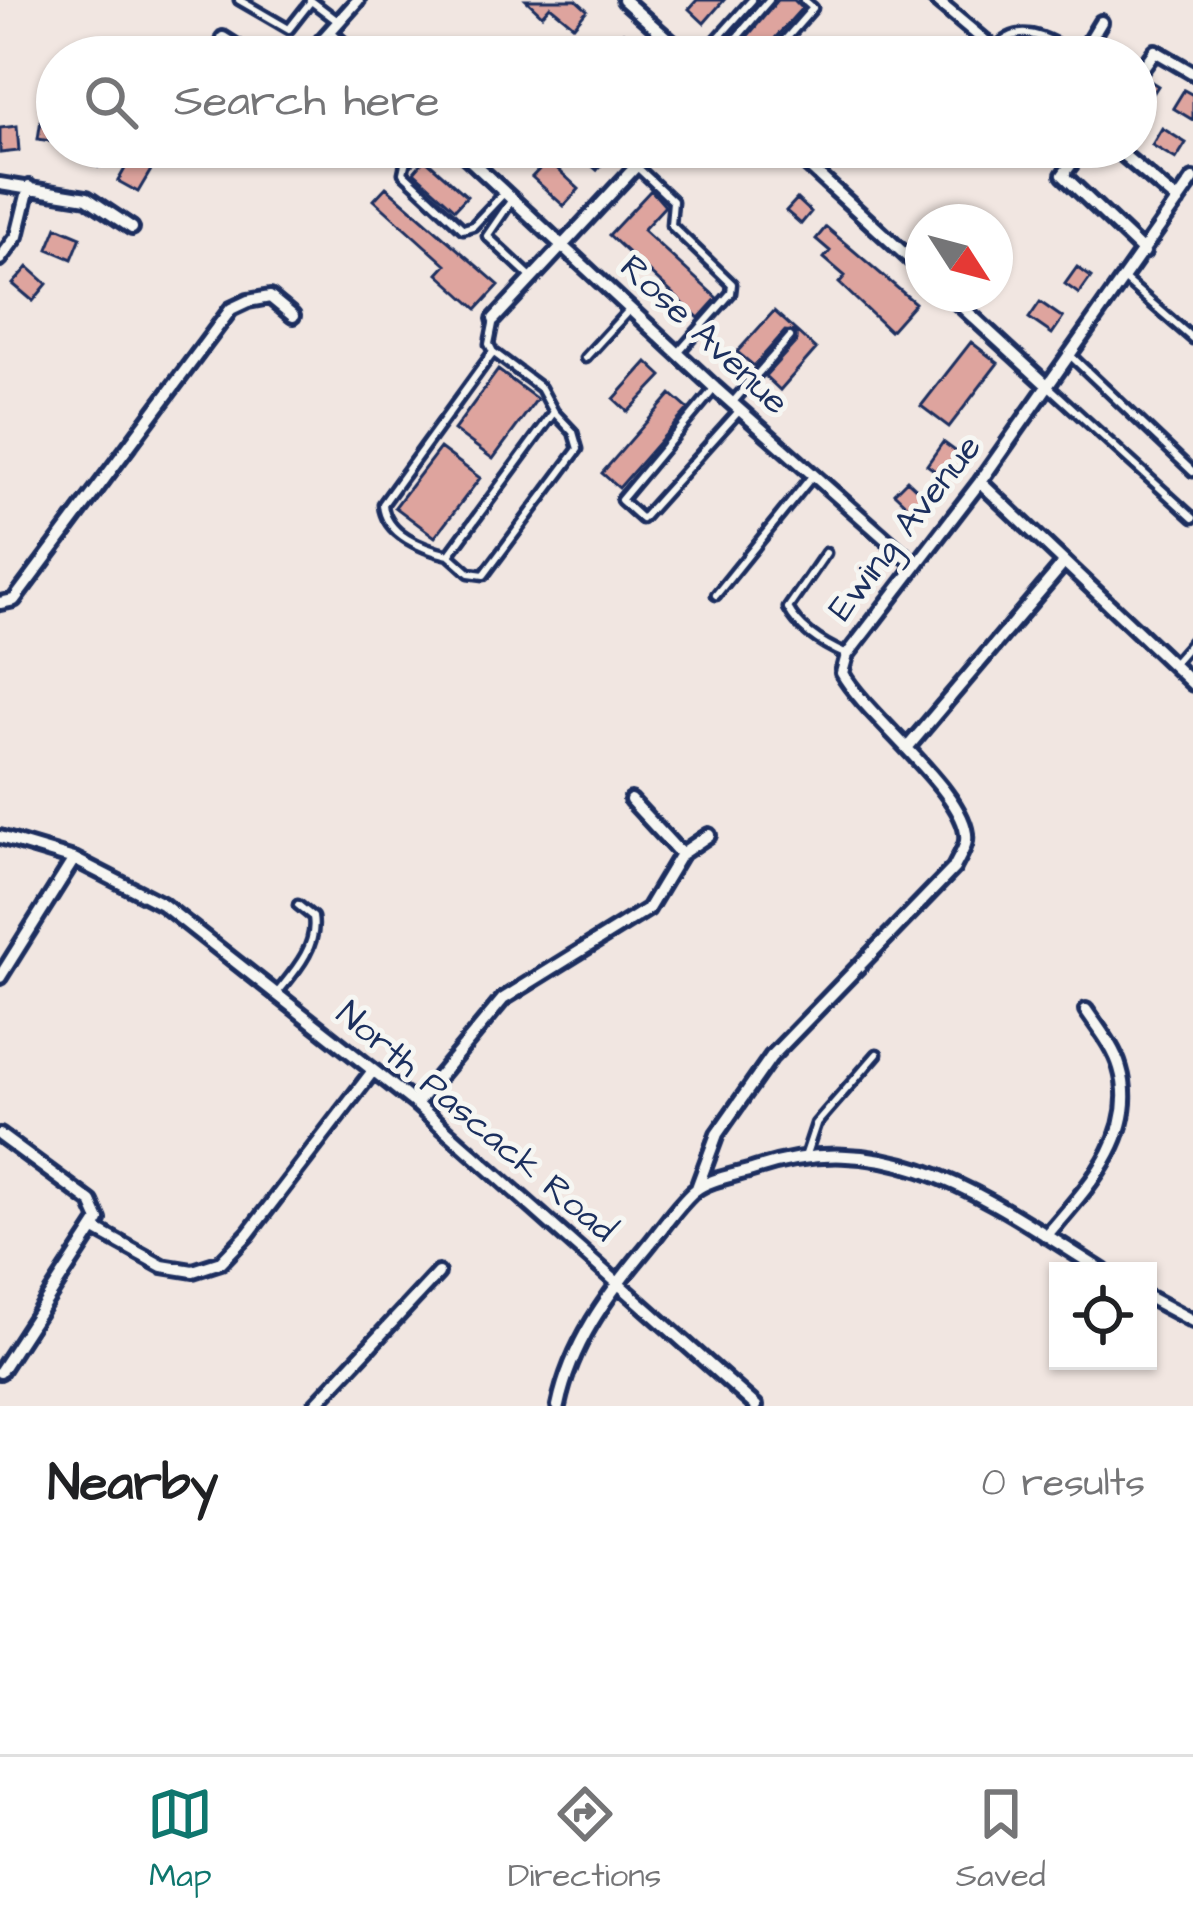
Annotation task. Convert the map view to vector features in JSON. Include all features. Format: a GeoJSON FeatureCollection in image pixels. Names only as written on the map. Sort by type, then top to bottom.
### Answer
{"type":"FeatureCollection","features":[{"type":"Feature","properties":{"kind":"street"},"geometry":{"type":"LineString","coordinates":[[327,36],[358,0]]}},
{"type":"Feature","properties":{"kind":"street"},"geometry":{"type":"LineString","coordinates":[[624,0],[664,36]]}},
{"type":"Feature","properties":{"kind":"street"},"geometry":{"type":"LineString","coordinates":[[936,0],[979,36]]}},
{"type":"Feature","properties":{"kind":"street"},"geometry":{"type":"LineString","coordinates":[[1092,36],[1101,22]]}},
{"type":"Feature","properties":{"kind":"street"},"geometry":{"type":"LineString","coordinates":[[334,28],[340,36]]}},
{"type":"Feature","properties":{"kind":"street"},"geometry":{"type":"LineString","coordinates":[[1157,52],[1193,74]]}},
{"type":"Feature","properties":{"kind":"street","name":"Rose Avenue"},"geometry":{"type":"LineString","coordinates":[[479,168],[715,388],[914,564]]}},
{"type":"Feature","properties":{"kind":"street"},"geometry":{"type":"LineString","coordinates":[[494,319],[634,168]]}},
{"type":"Feature","properties":{"kind":"street"},"geometry":{"type":"LineString","coordinates":[[811,168],[905,254]]}},
{"type":"Feature","properties":{"kind":"street"},"geometry":{"type":"LineString","coordinates":[[1068,168],[1063,175],[1144,252]]}},
{"type":"Feature","properties":{"kind":"street"},"geometry":{"type":"LineString","coordinates":[[1139,168],[1178,201]]}},
{"type":"Feature","properties":{"kind":"street","name":"Ewing Avenue"},"geometry":{"type":"LineString","coordinates":[[697,1187],[717,1134],[771,1057],[954,868],[967,840],[958,808],[854,695],[842,673],[847,655],[980,482],[1193,179]]}},
{"type":"Feature","properties":{"kind":"street"},"geometry":{"type":"LineString","coordinates":[[0,184],[87,198],[132,228]]}},
{"type":"Feature","properties":{"kind":"street"},"geometry":{"type":"LineString","coordinates":[[0,259],[17,236],[29,187]]}},
{"type":"Feature","properties":{"kind":"street"},"geometry":{"type":"LineString","coordinates":[[0,603],[14,600],[232,309],[270,297],[293,316]]}},
{"type":"Feature","properties":{"kind":"street"},"geometry":{"type":"LineString","coordinates":[[968,312],[1048,386]]}},
{"type":"Feature","properties":{"kind":"street"},"geometry":{"type":"LineString","coordinates":[[980,482],[1193,684]]}},
{"type":"Feature","properties":{"kind":"street"},"geometry":{"type":"LineString","coordinates":[[907,748],[1064,562]]}},
{"type":"Feature","properties":{"kind":"street"},"geometry":{"type":"LineString","coordinates":[[631,800],[681,854]]}},
{"type":"Feature","properties":{"kind":"street"},"geometry":{"type":"LineString","coordinates":[[416,1104],[503,999],[648,909],[681,854],[709,835]]}},
{"type":"Feature","properties":{"kind":"street","name":"North Pascack Road"},"geometry":{"type":"LineString","coordinates":[[0,837],[74,859],[162,904],[416,1104],[619,1281],[697,1187]]}},
{"type":"Feature","properties":{"kind":"street"},"geometry":{"type":"LineString","coordinates":[[0,977],[74,859]]}},
{"type":"Feature","properties":{"kind":"street"},"geometry":{"type":"LineString","coordinates":[[1046,1236],[1098,1174],[1114,1147],[1122,1107],[1121,1070],[1086,1010]]}},
{"type":"Feature","properties":{"kind":"street"},"geometry":{"type":"LineString","coordinates":[[95,1228],[162,1266],[193,1271],[221,1262],[248,1234],[372,1072]]}},
{"type":"Feature","properties":{"kind":"street"},"geometry":{"type":"LineString","coordinates":[[0,1136],[91,1202],[99,1220],[0,1372]]}},
{"type":"Feature","properties":{"kind":"street"},"geometry":{"type":"LineString","coordinates":[[697,1187],[786,1159],[853,1154],[903,1163],[948,1179],[1088,1262]]}},
{"type":"Feature","properties":{"kind":"street"},"geometry":{"type":"LineString","coordinates":[[314,1406],[438,1273]]}},
{"type":"Feature","properties":{"kind":"street"},"geometry":{"type":"LineString","coordinates":[[558,1406],[565,1372],[580,1341],[619,1281],[756,1406]]}},
{"type":"Feature","properties":{"kind":"street"},"geometry":{"type":"LineString","coordinates":[[1157,1302],[1193,1321]]}},
{"type":"Feature","properties":{"kind":"lane"},"geometry":{"type":"LineString","coordinates":[[239,0],[289,29],[310,0],[334,28]]}},
{"type":"Feature","properties":{"kind":"lane"},"geometry":{"type":"LineString","coordinates":[[720,36],[752,0]]}},
{"type":"Feature","properties":{"kind":"lane"},"geometry":{"type":"LineString","coordinates":[[738,36],[770,0]]}},
{"type":"Feature","properties":{"kind":"lane"},"geometry":{"type":"LineString","coordinates":[[788,36],[813,8],[804,0]]}},
{"type":"Feature","properties":{"kind":"lane"},"geometry":{"type":"LineString","coordinates":[[404,168],[403,173],[463,229],[509,196]]}},
{"type":"Feature","properties":{"kind":"lane"},"geometry":{"type":"LineString","coordinates":[[638,168],[673,201],[671,225],[732,284],[731,293],[678,353]]}},
{"type":"Feature","properties":{"kind":"lane"},"geometry":{"type":"LineString","coordinates":[[509,196],[487,236],[532,278]]}},
{"type":"Feature","properties":{"kind":"lane"},"geometry":{"type":"LineString","coordinates":[[1125,280],[1193,339]]}},
{"type":"Feature","properties":{"kind":"lane"},"geometry":{"type":"LineString","coordinates":[[585,358],[630,309]]}},
{"type":"Feature","properties":{"kind":"lane"},"geometry":{"type":"LineString","coordinates":[[493,352],[383,504],[385,519],[423,549],[449,555],[469,573],[484,575],[578,449],[577,439],[541,388],[493,352],[489,344],[494,319]]}},
{"type":"Feature","properties":{"kind":"lane"},"geometry":{"type":"LineString","coordinates":[[715,388],[621,500],[642,519],[790,337]]}},
{"type":"Feature","properties":{"kind":"lane"},"geometry":{"type":"LineString","coordinates":[[1071,356],[1193,472]]}},
{"type":"Feature","properties":{"kind":"lane"},"geometry":{"type":"LineString","coordinates":[[1048,386],[1193,518]]}},
{"type":"Feature","properties":{"kind":"lane"},"geometry":{"type":"LineString","coordinates":[[449,555],[554,412]]}},
{"type":"Feature","properties":{"kind":"lane"},"geometry":{"type":"LineString","coordinates":[[716,595],[813,475]]}},
{"type":"Feature","properties":{"kind":"lane"},"geometry":{"type":"LineString","coordinates":[[826,553],[788,608],[821,643],[847,655]]}},
{"type":"Feature","properties":{"kind":"lane"},"geometry":{"type":"LineString","coordinates":[[1172,665],[1193,641]]}},
{"type":"Feature","properties":{"kind":"lane"},"geometry":{"type":"LineString","coordinates":[[276,995],[300,965],[315,928],[314,917],[298,904]]}},
{"type":"Feature","properties":{"kind":"lane"},"geometry":{"type":"LineString","coordinates":[[805,1157],[815,1124],[877,1054]]}},
{"type":"Feature","properties":{"kind":"building"},"geometry":{"type":"Polygon","coordinates":[[[526,0],[576,0],[587,10],[574,26],[550,6],[542,15],[526,0]]]}},
{"type":"Feature","properties":{"kind":"building"},"geometry":{"type":"Polygon","coordinates":[[[697,0],[724,0],[704,23],[689,9],[697,0]]]}},
{"type":"Feature","properties":{"kind":"building"},"geometry":{"type":"Polygon","coordinates":[[[778,0],[794,0],[802,8],[777,36],[748,36],[778,0]]]}},
{"type":"Feature","properties":{"kind":"building"},"geometry":{"type":"Polygon","coordinates":[[[1184,90],[1193,95],[1193,120],[1173,108],[1184,90]]]}},
{"type":"Feature","properties":{"kind":"building"},"geometry":{"type":"Polygon","coordinates":[[[17,126],[19,151],[0,153],[0,128],[17,126]]]}},
{"type":"Feature","properties":{"kind":"building"},"geometry":{"type":"Polygon","coordinates":[[[1162,128],[1186,143],[1176,159],[1157,148],[1162,128]]]}},
{"type":"Feature","properties":{"kind":"building"},"geometry":{"type":"Polygon","coordinates":[[[125,168],[151,170],[138,192],[118,181],[125,168]]]}},
{"type":"Feature","properties":{"kind":"building"},"geometry":{"type":"Polygon","coordinates":[[[435,168],[467,196],[455,209],[414,172],[435,168]]]}},
{"type":"Feature","properties":{"kind":"building"},"geometry":{"type":"Polygon","coordinates":[[[540,168],[557,168],[579,189],[564,206],[532,177],[540,168]]]}},
{"type":"Feature","properties":{"kind":"building"},"geometry":{"type":"Polygon","coordinates":[[[386,187],[499,285],[477,309],[438,274],[446,265],[374,200],[386,187]]]}},
{"type":"Feature","properties":{"kind":"building"},"geometry":{"type":"Polygon","coordinates":[[[651,190],[665,206],[643,230],[717,298],[699,318],[609,235],[651,190]]]}},
{"type":"Feature","properties":{"kind":"building"},"geometry":{"type":"Polygon","coordinates":[[[797,199],[811,212],[801,224],[786,211],[797,199]]]}},
{"type":"Feature","properties":{"kind":"building"},"geometry":{"type":"Polygon","coordinates":[[[57,227],[81,237],[72,259],[48,249],[57,227]]]}},
{"type":"Feature","properties":{"kind":"building"},"geometry":{"type":"Polygon","coordinates":[[[826,227],[905,294],[907,312],[890,331],[839,283],[845,276],[824,258],[830,251],[816,239],[826,227]]]}},
{"type":"Feature","properties":{"kind":"building"},"geometry":{"type":"Polygon","coordinates":[[[28,267],[47,284],[33,301],[13,284],[28,267]]]}},
{"type":"Feature","properties":{"kind":"building"},"geometry":{"type":"Polygon","coordinates":[[[1077,267],[1091,277],[1079,294],[1065,284],[1077,267]]]}},
{"type":"Feature","properties":{"kind":"building"},"geometry":{"type":"Polygon","coordinates":[[[1040,302],[1063,318],[1052,334],[1029,318],[1040,302]]]}},
{"type":"Feature","properties":{"kind":"building"},"geometry":{"type":"Polygon","coordinates":[[[774,311],[816,349],[780,390],[765,376],[796,342],[796,332],[785,331],[754,366],[737,352],[774,311]]]}},
{"type":"Feature","properties":{"kind":"building"},"geometry":{"type":"Polygon","coordinates":[[[971,342],[998,363],[949,427],[921,406],[971,342]]]}},
{"type":"Feature","properties":{"kind":"building"},"geometry":{"type":"Polygon","coordinates":[[[647,362],[662,376],[628,412],[614,399],[647,362]]]}},
{"type":"Feature","properties":{"kind":"building"},"geometry":{"type":"Polygon","coordinates":[[[498,370],[537,399],[493,459],[454,430],[498,370]]]}},
{"type":"Feature","properties":{"kind":"building"},"geometry":{"type":"Polygon","coordinates":[[[671,394],[688,409],[619,488],[602,473],[671,394]]]}},
{"type":"Feature","properties":{"kind":"building"},"geometry":{"type":"Polygon","coordinates":[[[943,442],[958,453],[942,476],[927,465],[943,442]]]}},
{"type":"Feature","properties":{"kind":"building"},"geometry":{"type":"Polygon","coordinates":[[[440,448],[480,478],[435,537],[395,507],[440,448]]]}},
{"type":"Feature","properties":{"kind":"building"},"geometry":{"type":"Polygon","coordinates":[[[907,480],[925,497],[912,510],[894,493],[907,480]]]}}]}
